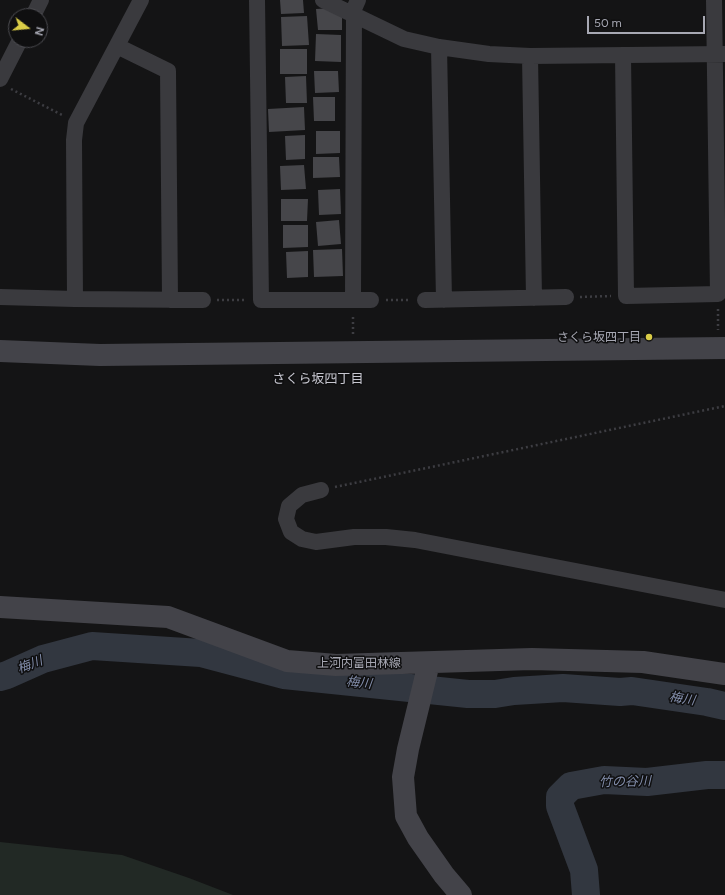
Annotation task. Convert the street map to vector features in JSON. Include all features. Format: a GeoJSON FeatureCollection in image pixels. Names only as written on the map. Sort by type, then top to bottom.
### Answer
{"type":"FeatureCollection","features":[{"type":"Feature","properties":{"kind":"street"},"geometry":{"type":"LineString","coordinates":[[75,299],[74,140],[76,123],[141,0]]}},
{"type":"Feature","properties":{"kind":"street"},"geometry":{"type":"LineString","coordinates":[[257,0],[261,300],[371,300]]}},
{"type":"Feature","properties":{"kind":"street"},"geometry":{"type":"LineString","coordinates":[[323,0],[356,8],[404,39],[439,47],[489,54],[530,56],[720,55]]}},
{"type":"Feature","properties":{"kind":"street"},"geometry":{"type":"LineString","coordinates":[[623,55],[626,296],[718,294],[720,55],[714,0]]}},
{"type":"Feature","properties":{"kind":"street"},"geometry":{"type":"LineString","coordinates":[[353,300],[356,8]]}},
{"type":"Feature","properties":{"kind":"street"},"geometry":{"type":"LineString","coordinates":[[117,46],[168,71],[170,300]]}},
{"type":"Feature","properties":{"kind":"street"},"geometry":{"type":"LineString","coordinates":[[439,47],[444,300]]}},
{"type":"Feature","properties":{"kind":"street"},"geometry":{"type":"LineString","coordinates":[[3,82],[17,48]]}},
{"type":"Feature","properties":{"kind":"street"},"geometry":{"type":"LineString","coordinates":[[530,56],[534,298]]}},
{"type":"Feature","properties":{"kind":"street"},"geometry":{"type":"LineString","coordinates":[[0,297],[203,300]]}},
{"type":"Feature","properties":{"kind":"street"},"geometry":{"type":"LineString","coordinates":[[426,300],[566,297]]}},
{"type":"Feature","properties":{"kind":"street"},"geometry":{"type":"LineString","coordinates":[[0,351],[100,355],[722,342]]}},
{"type":"Feature","properties":{"kind":"street"},"geometry":{"type":"LineString","coordinates":[[321,490],[302,495],[289,506],[286,519],[291,532],[302,540],[316,542],[354,537],[386,537],[415,540],[725,600]]}},
{"type":"Feature","properties":{"kind":"street","name":"上河内富田林線"},"geometry":{"type":"LineString","coordinates":[[0,607],[168,617],[287,661],[336,665],[532,659],[643,662],[725,674]]}},
{"type":"Feature","properties":{"kind":"street"},"geometry":{"type":"LineString","coordinates":[[429,663],[403,777],[406,816],[418,838],[444,875],[461,895]]}},
{"type":"Feature","properties":{"kind":"path"},"geometry":{"type":"LineString","coordinates":[[3,82],[76,123]]}},
{"type":"Feature","properties":{"kind":"path"},"geometry":{"type":"LineString","coordinates":[[718,294],[722,342]]}},
{"type":"Feature","properties":{"kind":"path"},"geometry":{"type":"LineString","coordinates":[[566,297],[626,296]]}},
{"type":"Feature","properties":{"kind":"path"},"geometry":{"type":"LineString","coordinates":[[203,300],[261,300]]}},
{"type":"Feature","properties":{"kind":"path"},"geometry":{"type":"LineString","coordinates":[[353,300],[353,339]]}},
{"type":"Feature","properties":{"kind":"path"},"geometry":{"type":"LineString","coordinates":[[371,300],[426,300]]}},
{"type":"Feature","properties":{"kind":"path"},"geometry":{"type":"LineString","coordinates":[[321,490],[725,406]]}},
{"type":"Feature","properties":{"kind":"shaded area"},"geometry":{"type":"Polygon","coordinates":[[[0,842],[122,855],[233,895],[0,895],[0,842]]]}},
{"type":"Feature","properties":{"kind":"building"},"geometry":{"type":"Polygon","coordinates":[[[280,0],[303,0],[304,13],[281,14],[280,0]]]}},
{"type":"Feature","properties":{"kind":"building"},"geometry":{"type":"Polygon","coordinates":[[[332,8],[342,14],[342,30],[318,30],[316,9],[332,8]]]}},
{"type":"Feature","properties":{"kind":"building"},"geometry":{"type":"Polygon","coordinates":[[[307,16],[309,45],[282,46],[281,17],[307,16]]]}},
{"type":"Feature","properties":{"kind":"building"},"geometry":{"type":"Polygon","coordinates":[[[316,34],[341,35],[341,62],[315,61],[316,34]]]}},
{"type":"Feature","properties":{"kind":"building"},"geometry":{"type":"Polygon","coordinates":[[[280,49],[307,49],[307,74],[280,74],[280,49]]]}},
{"type":"Feature","properties":{"kind":"building"},"geometry":{"type":"Polygon","coordinates":[[[314,71],[338,71],[339,92],[315,93],[314,71]]]}},
{"type":"Feature","properties":{"kind":"building"},"geometry":{"type":"Polygon","coordinates":[[[306,76],[307,103],[286,103],[285,77],[306,76]]]}},
{"type":"Feature","properties":{"kind":"building"},"geometry":{"type":"Polygon","coordinates":[[[313,97],[335,97],[335,121],[314,121],[313,97]]]}},
{"type":"Feature","properties":{"kind":"building"},"geometry":{"type":"Polygon","coordinates":[[[304,107],[305,130],[269,132],[268,109],[304,107]]]}},
{"type":"Feature","properties":{"kind":"building"},"geometry":{"type":"Polygon","coordinates":[[[316,131],[340,131],[340,153],[316,154],[316,131]]]}},
{"type":"Feature","properties":{"kind":"building"},"geometry":{"type":"Polygon","coordinates":[[[305,135],[305,159],[286,160],[285,136],[305,135]]]}},
{"type":"Feature","properties":{"kind":"building"},"geometry":{"type":"Polygon","coordinates":[[[313,157],[339,157],[340,177],[313,178],[313,157]]]}},
{"type":"Feature","properties":{"kind":"building"},"geometry":{"type":"Polygon","coordinates":[[[304,165],[306,189],[281,190],[280,166],[304,165]]]}},
{"type":"Feature","properties":{"kind":"building"},"geometry":{"type":"Polygon","coordinates":[[[340,189],[341,214],[319,215],[318,190],[340,189]]]}},
{"type":"Feature","properties":{"kind":"building"},"geometry":{"type":"Polygon","coordinates":[[[281,199],[308,199],[307,221],[281,221],[281,199]]]}},
{"type":"Feature","properties":{"kind":"building"},"geometry":{"type":"Polygon","coordinates":[[[339,220],[341,244],[318,246],[316,222],[339,220]]]}},
{"type":"Feature","properties":{"kind":"building"},"geometry":{"type":"Polygon","coordinates":[[[283,225],[308,225],[308,247],[283,248],[283,225]]]}},
{"type":"Feature","properties":{"kind":"building"},"geometry":{"type":"Polygon","coordinates":[[[342,249],[343,276],[314,277],[313,250],[342,249]]]}},
{"type":"Feature","properties":{"kind":"building"},"geometry":{"type":"Polygon","coordinates":[[[308,251],[308,277],[287,278],[286,252],[308,251]]]}},
{"type":"Feature","properties":{"kind":"waterway","name":"梅川"},"geometry":{"type":"LineString","coordinates":[[0,677],[43,659],[92,646],[201,653],[284,675],[468,694],[495,694],[514,691],[563,688],[620,692],[632,691],[725,706]]}},
{"type":"Feature","properties":{"kind":"waterway","name":"竹の谷川"},"geometry":{"type":"LineString","coordinates":[[586,895],[584,870],[560,806],[560,797],[571,786],[604,780],[647,782],[707,775],[725,775]]}},
{"type":"Feature","properties":{"kind":"place","name":"さくら坂四丁目"},"geometry":{"type":"Point","coordinates":[649,337]}},
{"type":"Feature","properties":{"kind":"district","name":"さくら坂四丁目"},"geometry":{"type":"Point","coordinates":[318,379]}}]}
